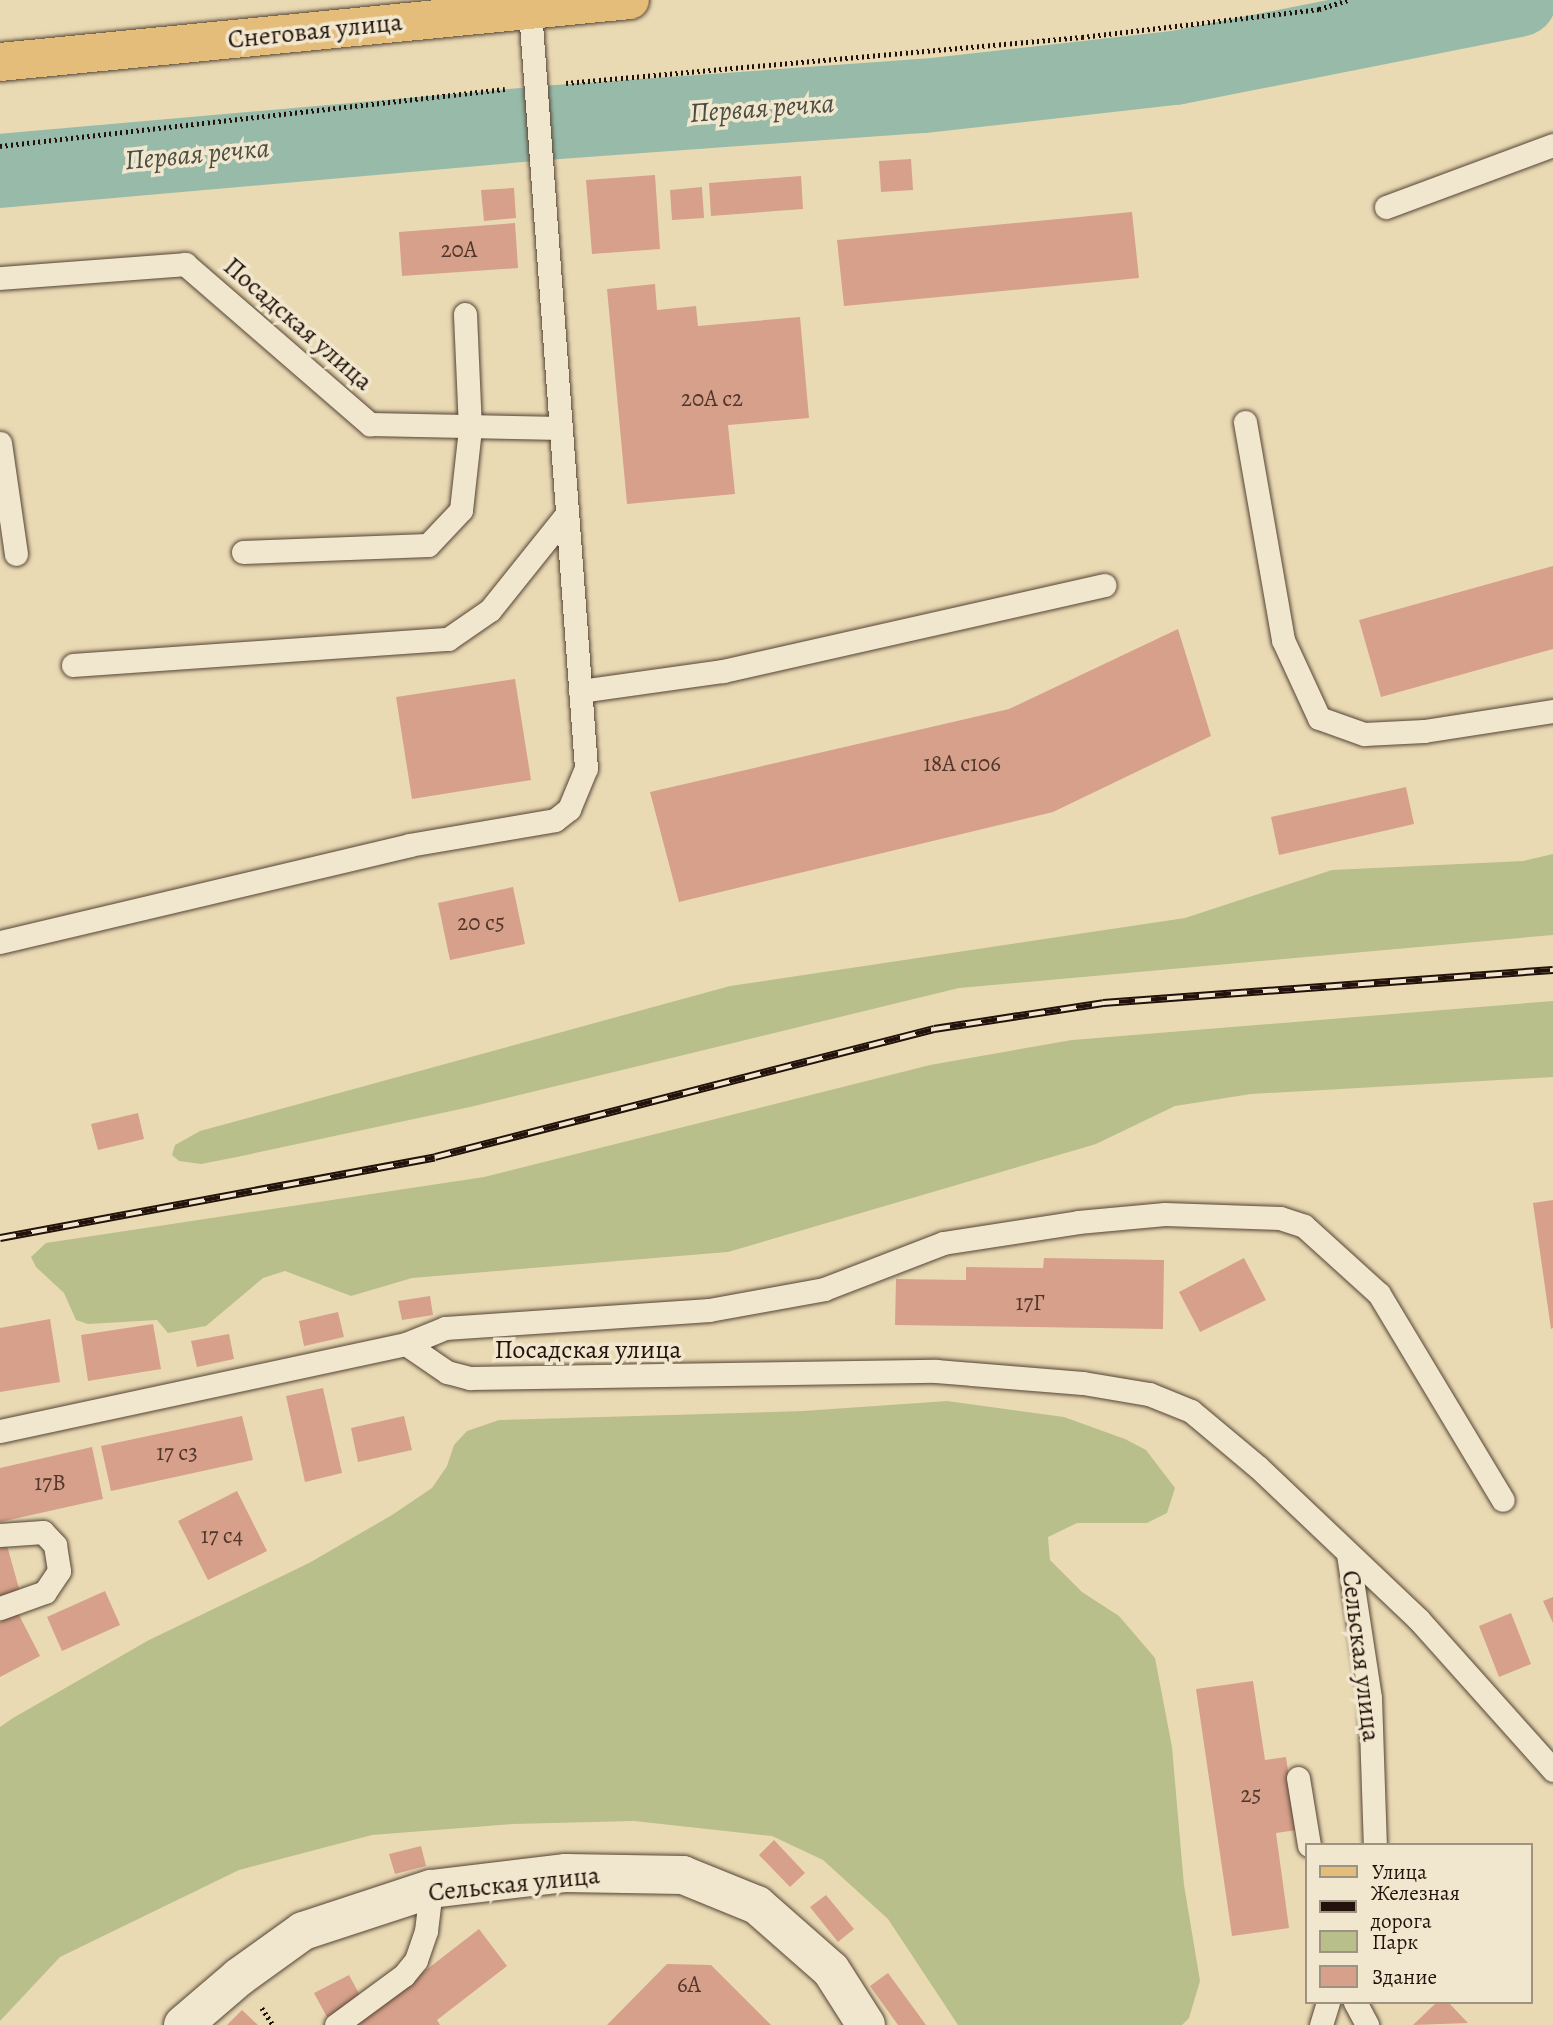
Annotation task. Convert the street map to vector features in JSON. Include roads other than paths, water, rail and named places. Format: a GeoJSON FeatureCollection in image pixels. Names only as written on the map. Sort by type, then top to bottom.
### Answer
{"type":"FeatureCollection","features":[{"type":"Feature","properties":{"kind":"main road","name":"Снеговая улица"},"geometry":{"type":"LineString","coordinates":[[0,62],[630,0]]}},
{"type":"Feature","properties":{"kind":"street","name":"Сельская улица"},"geometry":{"type":"LineString","coordinates":[[183,2025],[239,1977],[303,1931],[431,1889],[566,1873],[683,1875],[757,1905],[831,1970],[866,2025]]}},
{"type":"Feature","properties":{"kind":"lane"},"geometry":{"type":"LineString","coordinates":[[0,942],[409,845],[555,820],[569,809],[586,768],[530,10]]}},
{"type":"Feature","properties":{"kind":"lane"},"geometry":{"type":"LineString","coordinates":[[1386,207],[1553,145]]}},
{"type":"Feature","properties":{"kind":"lane","name":"Посадская улица"},"geometry":{"type":"LineString","coordinates":[[0,278],[185,264],[370,424],[470,429],[561,428]]}},
{"type":"Feature","properties":{"kind":"lane"},"geometry":{"type":"LineString","coordinates":[[243,552],[428,545],[461,510],[470,429],[465,314]]}},
{"type":"Feature","properties":{"kind":"lane"},"geometry":{"type":"LineString","coordinates":[[1245,422],[1283,640],[1319,718],[1364,734],[1424,731],[1553,710]]}},
{"type":"Feature","properties":{"kind":"lane"},"geometry":{"type":"LineString","coordinates":[[0,443],[16,554]]}},
{"type":"Feature","properties":{"kind":"lane"},"geometry":{"type":"LineString","coordinates":[[73,665],[448,639],[491,610],[567,514]]}},
{"type":"Feature","properties":{"kind":"lane"},"geometry":{"type":"LineString","coordinates":[[580,691],[723,671],[1104,585]]}},
{"type":"Feature","properties":{"kind":"lane"},"geometry":{"type":"LineString","coordinates":[[0,1431],[406,1344],[445,1328],[709,1310],[824,1289],[943,1243],[1079,1222],[1165,1214],[1280,1219],[1304,1226],[1379,1294],[1503,1500]]}},
{"type":"Feature","properties":{"kind":"lane","name":"Посадская улица"},"geometry":{"type":"LineString","coordinates":[[406,1344],[447,1372],[470,1378],[936,1371],[1083,1383],[1149,1394],[1191,1411]]}},
{"type":"Feature","properties":{"kind":"lane","name":"Сельская улица"},"geometry":{"type":"LineString","coordinates":[[1191,1411],[1258,1467],[1348,1554],[1370,1698],[1375,1843]]}},
{"type":"Feature","properties":{"kind":"lane"},"geometry":{"type":"LineString","coordinates":[[0,1535],[43,1532],[55,1545],[59,1572],[45,1592],[0,1608]]}},
{"type":"Feature","properties":{"kind":"lane"},"geometry":{"type":"LineString","coordinates":[[1348,1554],[1419,1620],[1553,1770]]}},
{"type":"Feature","properties":{"kind":"lane"},"geometry":{"type":"LineString","coordinates":[[1298,1778],[1309,1843]]}},
{"type":"Feature","properties":{"kind":"lane"},"geometry":{"type":"LineString","coordinates":[[336,2025],[404,1975],[415,1960],[426,1931],[431,1889]]}},
{"type":"Feature","properties":{"kind":"lane"},"geometry":{"type":"LineString","coordinates":[[1321,2025],[1327,2004]]}},
{"type":"Feature","properties":{"kind":"lane"},"geometry":{"type":"LineString","coordinates":[[1355,2004],[1367,2025]]}},
{"type":"Feature","properties":{"kind":"waterway","name":"Первая речка"},"geometry":{"type":"LineString","coordinates":[[0,171],[544,123],[924,96],[1175,68],[1519,0]]}},
{"type":"Feature","properties":{"kind":"railway"},"geometry":{"type":"LineString","coordinates":[[0,1238],[435,1157],[934,1029],[1103,1003],[1553,970]]}}]}
